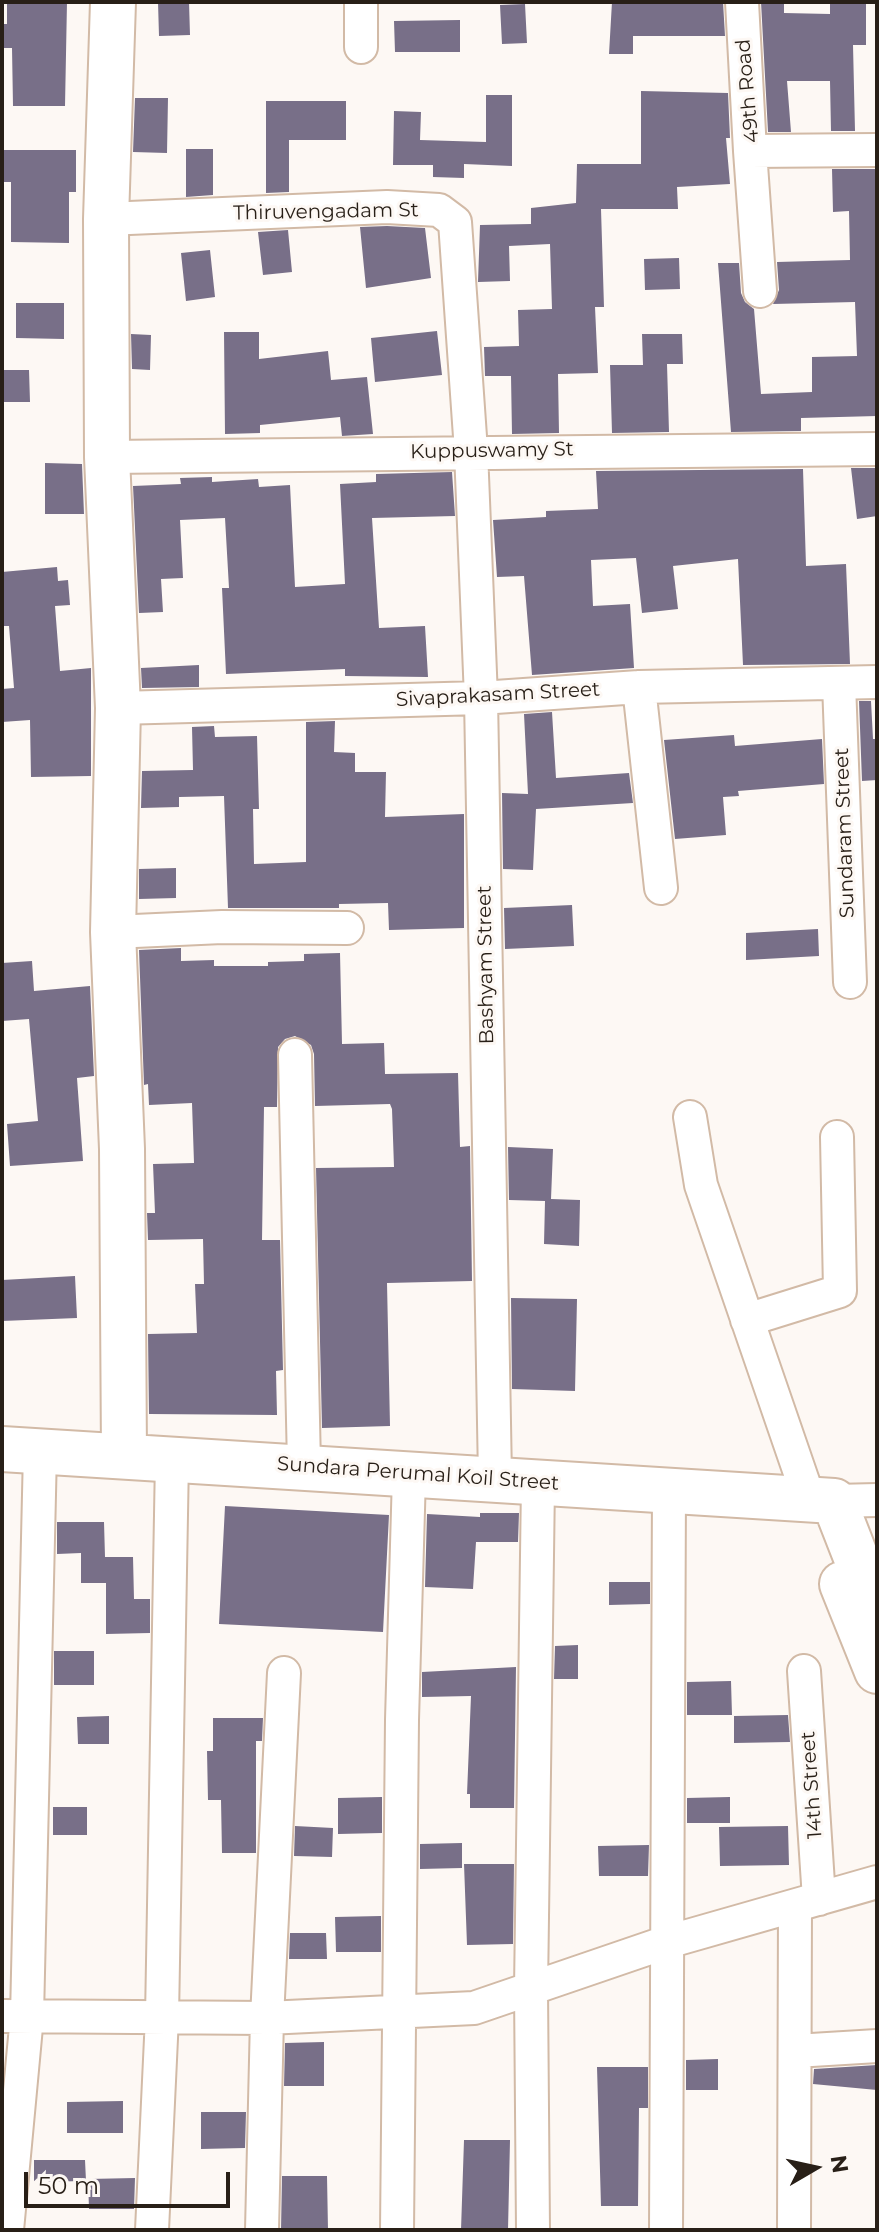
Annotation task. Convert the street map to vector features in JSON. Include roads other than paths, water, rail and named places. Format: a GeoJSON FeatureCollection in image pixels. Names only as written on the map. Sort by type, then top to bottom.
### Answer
{"type":"FeatureCollection","features":[{"type":"Feature","properties":{"kind":"street"},"geometry":{"type":"LineString","coordinates":[[113,2],[106,219],[107,457],[118,708],[113,932],[122,1149],[124,1456]]}},
{"type":"Feature","properties":{"kind":"street"},"geometry":{"type":"LineString","coordinates":[[361,2],[361,47]]}},
{"type":"Feature","properties":{"kind":"street","name":"49th Road"},"geometry":{"type":"LineString","coordinates":[[742,2],[750,151],[877,150]]}},
{"type":"Feature","properties":{"kind":"street"},"geometry":{"type":"LineString","coordinates":[[750,151],[760,291]]}},
{"type":"Feature","properties":{"kind":"street","name":"Thiruvengadam St"},"geometry":{"type":"LineString","coordinates":[[106,219],[387,207],[439,210],[448,215],[455,222],[471,451]]}},
{"type":"Feature","properties":{"kind":"street","name":"Kuppuswamy St"},"geometry":{"type":"LineString","coordinates":[[107,457],[877,449]]}},
{"type":"Feature","properties":{"kind":"street","name":"Bashyam Street"},"geometry":{"type":"LineString","coordinates":[[471,451],[481,698],[495,1478]]}},
{"type":"Feature","properties":{"kind":"street","name":"Sivaprakasam Street"},"geometry":{"type":"LineString","coordinates":[[118,708],[481,698],[639,687],[877,682]]}},
{"type":"Feature","properties":{"kind":"street","name":"Sundaram Street"},"geometry":{"type":"LineString","coordinates":[[839,683],[850,982]]}},
{"type":"Feature","properties":{"kind":"street"},"geometry":{"type":"LineString","coordinates":[[639,687],[661,888]]}},
{"type":"Feature","properties":{"kind":"street"},"geometry":{"type":"LineString","coordinates":[[113,932],[222,927],[347,928]]}},
{"type":"Feature","properties":{"kind":"street"},"geometry":{"type":"LineString","coordinates":[[295,1055],[304,1465]]}},
{"type":"Feature","properties":{"kind":"street"},"geometry":{"type":"LineString","coordinates":[[690,1117],[701,1185],[747,1320],[821,1500],[877,1671]]}},
{"type":"Feature","properties":{"kind":"street"},"geometry":{"type":"LineString","coordinates":[[747,1320],[840,1291],[837,1137]]}},
{"type":"Feature","properties":{"kind":"street"},"geometry":{"type":"LineString","coordinates":[[7,2230],[14,2016],[21,1450]]}},
{"type":"Feature","properties":{"kind":"street","name":"Sundara Perumal Koil Street"},"geometry":{"type":"LineString","coordinates":[[21,1450],[304,1465],[409,1475],[669,1488],[821,1500]]}},
{"type":"Feature","properties":{"kind":"street"},"geometry":{"type":"LineString","coordinates":[[152,2230],[162,2017],[172,1459]]}},
{"type":"Feature","properties":{"kind":"street"},"geometry":{"type":"LineString","coordinates":[[397,2230],[398,2014],[409,1475]]}},
{"type":"Feature","properties":{"kind":"street"},"geometry":{"type":"LineString","coordinates":[[533,2230],[531,1989],[538,1483]]}},
{"type":"Feature","properties":{"kind":"street"},"geometry":{"type":"LineString","coordinates":[[666,2230],[669,1488]]}},
{"type":"Feature","properties":{"kind":"street"},"geometry":{"type":"LineString","coordinates":[[821,1500],[877,1500]]}},
{"type":"Feature","properties":{"kind":"street"},"geometry":{"type":"LineString","coordinates":[[821,1500],[877,1611]]}},
{"type":"Feature","properties":{"kind":"street","name":"14th Street"},"geometry":{"type":"LineString","coordinates":[[794,2230],[795,2051],[807,1903],[804,1671]]}},
{"type":"Feature","properties":{"kind":"street"},"geometry":{"type":"LineString","coordinates":[[262,2230],[267,2018],[284,1673]]}},
{"type":"Feature","properties":{"kind":"street"},"geometry":{"type":"LineString","coordinates":[[14,2016],[267,2018],[474,2008],[667,1942],[877,1882]]}},
{"type":"Feature","properties":{"kind":"street"},"geometry":{"type":"LineString","coordinates":[[795,2051],[877,2046]]}}]}
